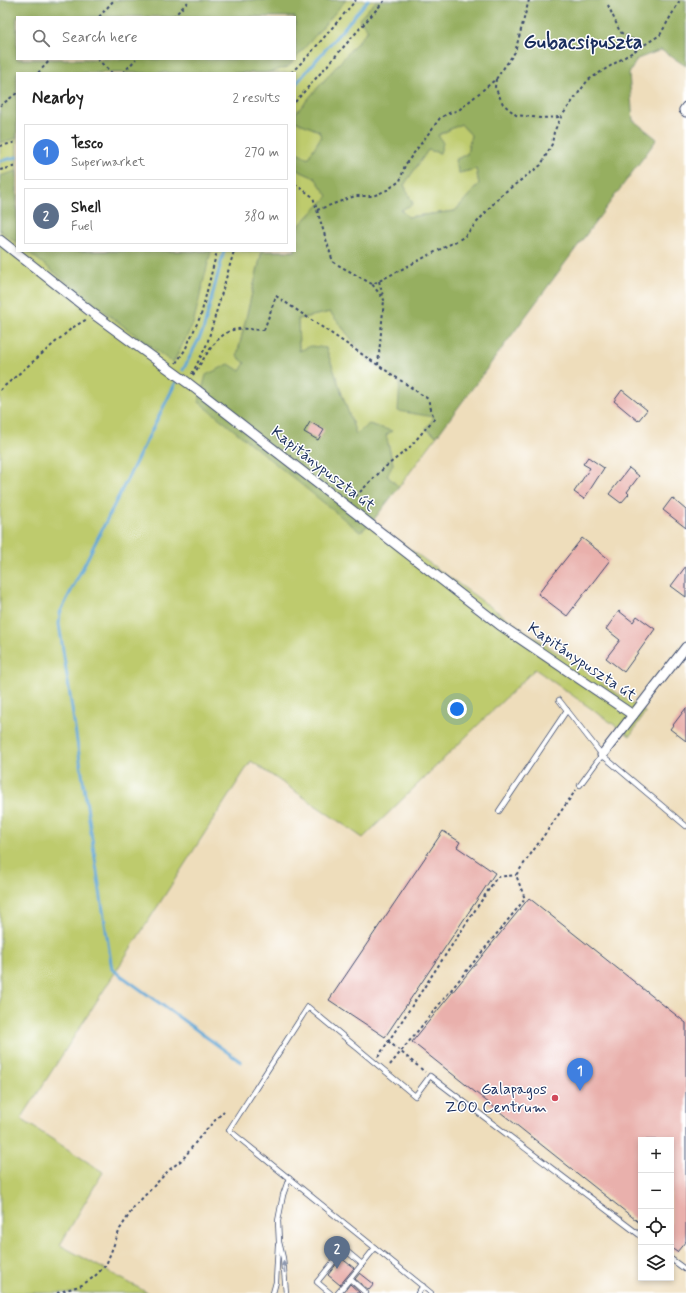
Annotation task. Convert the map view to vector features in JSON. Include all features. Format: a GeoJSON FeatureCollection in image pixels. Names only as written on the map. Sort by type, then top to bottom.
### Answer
{"type":"FeatureCollection","features":[{"type":"Feature","properties":{"kind":"street","name":"Kapitánypuszta út"},"geometry":{"type":"LineString","coordinates":[[0,240],[95,315],[188,383],[500,625],[633,715]]}},
{"type":"Feature","properties":{"kind":"street"},"geometry":{"type":"LineString","coordinates":[[602,755],[686,647]]}},
{"type":"Feature","properties":{"kind":"lane"},"geometry":{"type":"LineString","coordinates":[[559,700],[602,755],[686,826]]}},
{"type":"Feature","properties":{"kind":"lane"},"geometry":{"type":"LineString","coordinates":[[499,811],[567,710]]}},
{"type":"Feature","properties":{"kind":"lane"},"geometry":{"type":"LineString","coordinates":[[580,785],[602,755]]}},
{"type":"Feature","properties":{"kind":"lane"},"geometry":{"type":"LineString","coordinates":[[431,1293],[230,1130],[308,1007],[415,1096],[430,1076],[638,1234]]}},
{"type":"Feature","properties":{"kind":"lane"},"geometry":{"type":"LineString","coordinates":[[273,1293],[276,1282],[279,1242],[279,1210],[288,1178]]}},
{"type":"Feature","properties":{"kind":"lane"},"geometry":{"type":"LineString","coordinates":[[279,1242],[283,1258],[286,1293]]}},
{"type":"Feature","properties":{"kind":"lane"},"geometry":{"type":"LineString","coordinates":[[338,1293],[375,1248]]}},
{"type":"Feature","properties":{"kind":"lane"},"geometry":{"type":"LineString","coordinates":[[330,1293],[317,1282],[344,1249],[362,1264]]}},
{"type":"Feature","properties":{"kind":"lane"},"geometry":{"type":"LineString","coordinates":[[674,1261],[686,1270]]}},
{"type":"Feature","properties":{"kind":"lane"},"geometry":{"type":"LineString","coordinates":[[350,1280],[366,1293]]}},
{"type":"Feature","properties":{"kind":"lane"},"geometry":{"type":"LineString","coordinates":[[418,1293],[423,1286]]}},
{"type":"Feature","properties":{"kind":"path"},"geometry":{"type":"LineString","coordinates":[[100,16],[114,0]]}},
{"type":"Feature","properties":{"kind":"path"},"geometry":{"type":"LineString","coordinates":[[175,16],[190,0]]}},
{"type":"Feature","properties":{"kind":"path"},"geometry":{"type":"LineString","coordinates":[[292,72],[308,56],[356,0]]}},
{"type":"Feature","properties":{"kind":"path"},"geometry":{"type":"LineString","coordinates":[[296,101],[385,0]]}},
{"type":"Feature","properties":{"kind":"path"},"geometry":{"type":"LineString","coordinates":[[317,210],[355,196],[374,196],[400,182],[405,165],[440,118],[459,110],[496,79],[515,52],[529,0]]}},
{"type":"Feature","properties":{"kind":"path"},"geometry":{"type":"LineString","coordinates":[[372,284],[464,237],[501,195],[541,165],[552,144],[554,132],[561,117],[588,80],[660,35],[680,0]]}},
{"type":"Feature","properties":{"kind":"path"},"geometry":{"type":"LineString","coordinates":[[608,6],[620,32],[644,46]]}},
{"type":"Feature","properties":{"kind":"path"},"geometry":{"type":"LineString","coordinates":[[39,72],[49,60]]}},
{"type":"Feature","properties":{"kind":"path"},"geometry":{"type":"LineString","coordinates":[[98,60],[111,72]]}},
{"type":"Feature","properties":{"kind":"path"},"geometry":{"type":"LineString","coordinates":[[125,72],[135,60]]}},
{"type":"Feature","properties":{"kind":"path"},"geometry":{"type":"LineString","coordinates":[[496,79],[495,87],[503,104],[516,115],[541,118],[561,117]]}},
{"type":"Feature","properties":{"kind":"path"},"geometry":{"type":"LineString","coordinates":[[0,106],[16,94]]}},
{"type":"Feature","properties":{"kind":"path"},"geometry":{"type":"LineString","coordinates":[[0,146],[16,142]]}},
{"type":"Feature","properties":{"kind":"path"},"geometry":{"type":"LineString","coordinates":[[0,170],[16,166]]}},
{"type":"Feature","properties":{"kind":"path"},"geometry":{"type":"LineString","coordinates":[[296,185],[313,197],[333,262],[372,284],[384,300]]}},
{"type":"Feature","properties":{"kind":"path"},"geometry":{"type":"LineString","coordinates":[[171,371],[185,350],[201,315],[217,252]]}},
{"type":"Feature","properties":{"kind":"path"},"geometry":{"type":"LineString","coordinates":[[188,383],[207,344],[234,252]]}},
{"type":"Feature","properties":{"kind":"path"},"geometry":{"type":"LineString","coordinates":[[378,365],[384,300],[379,281]]}},
{"type":"Feature","properties":{"kind":"path"},"geometry":{"type":"LineString","coordinates":[[188,383],[216,341],[226,332],[237,329],[265,330],[276,296],[428,400],[434,419],[409,448],[384,468],[346,506]]}},
{"type":"Feature","properties":{"kind":"path"},"geometry":{"type":"LineString","coordinates":[[0,390],[72,328],[95,315]]}},
{"type":"Feature","properties":{"kind":"path"},"geometry":{"type":"LineString","coordinates":[[374,1062],[497,877],[516,875],[580,785]]}},
{"type":"Feature","properties":{"kind":"path"},"geometry":{"type":"LineString","coordinates":[[385,1071],[525,899],[516,875]]}},
{"type":"Feature","properties":{"kind":"path"},"geometry":{"type":"LineString","coordinates":[[388,1041],[430,1076]]}},
{"type":"Feature","properties":{"kind":"path"},"geometry":{"type":"LineString","coordinates":[[57,1293],[82,1285],[94,1277],[106,1265],[120,1229],[134,1207],[169,1170],[183,1158],[202,1134],[224,1111]]}},
{"type":"Feature","properties":{"kind":"green space"},"geometry":{"type":"Polygon","coordinates":[[[0,0],[346,0],[296,58],[296,16],[16,16],[16,60],[294,60],[288,67],[270,72],[16,72],[16,138],[0,143],[0,0]]]}},
{"type":"Feature","properties":{"kind":"green space"},"geometry":{"type":"Polygon","coordinates":[[[95,0],[377,0],[360,19],[368,30],[296,113],[296,72],[54,72],[296,60],[296,16],[95,0]]]}},
{"type":"Feature","properties":{"kind":"green space"},"geometry":{"type":"Polygon","coordinates":[[[377,0],[686,0],[686,66],[661,50],[637,59],[629,74],[633,120],[657,139],[437,436],[426,429],[434,417],[398,411],[400,382],[368,360],[330,312],[298,319],[299,351],[311,346],[326,348],[356,434],[369,424],[392,431],[386,435],[393,464],[387,476],[399,487],[372,522],[360,532],[199,402],[206,375],[229,364],[240,371],[245,363],[237,356],[262,252],[296,252],[296,229],[328,196],[315,178],[296,169],[296,152],[308,158],[321,137],[319,131],[296,121],[296,113],[368,30],[359,19],[377,0]],[[461,124],[438,135],[443,143],[440,153],[428,150],[404,185],[413,204],[401,210],[408,217],[455,211],[479,184],[476,169],[459,173],[455,160],[467,154],[471,135],[461,124]]]}},
{"type":"Feature","properties":{"kind":"green space"},"geometry":{"type":"Polygon","coordinates":[[[0,57],[16,72],[16,252],[262,252],[237,356],[246,363],[240,371],[360,532],[372,522],[499,613],[645,712],[630,736],[535,669],[363,838],[251,761],[21,1119],[103,1172],[60,1245],[148,1293],[0,1293],[0,57]]]}},
{"type":"Feature","properties":{"kind":"green space"},"geometry":{"type":"Polygon","coordinates":[[[296,121],[319,131],[321,137],[308,158],[296,152],[296,121]]]}},
{"type":"Feature","properties":{"kind":"green space"},"geometry":{"type":"Polygon","coordinates":[[[461,124],[471,135],[467,154],[455,160],[459,173],[476,169],[479,184],[455,211],[407,217],[400,210],[413,204],[404,185],[428,150],[440,153],[437,136],[461,124]]]}},
{"type":"Feature","properties":{"kind":"green space"},"geometry":{"type":"Polygon","coordinates":[[[296,169],[315,178],[328,196],[296,229],[296,169]]]}},
{"type":"Feature","properties":{"kind":"green space"},"geometry":{"type":"Polygon","coordinates":[[[16,171],[16,242],[0,230],[0,176],[16,171]]]}},
{"type":"Feature","properties":{"kind":"green space"},"geometry":{"type":"Polygon","coordinates":[[[28,252],[211,252],[193,324],[173,363],[28,252]]]}},
{"type":"Feature","properties":{"kind":"green space"},"geometry":{"type":"Polygon","coordinates":[[[330,312],[368,360],[400,382],[435,417],[426,429],[437,436],[399,487],[387,476],[393,464],[386,435],[391,431],[356,435],[326,348],[299,351],[298,319],[330,312]]]}},
{"type":"Feature","properties":{"kind":"building"},"geometry":{"type":"Polygon","coordinates":[[[622,390],[647,410],[638,421],[614,401],[622,390]]]}},
{"type":"Feature","properties":{"kind":"building"},"geometry":{"type":"Polygon","coordinates":[[[310,422],[324,430],[318,440],[304,432],[310,422]]]}},
{"type":"Feature","properties":{"kind":"building"},"geometry":{"type":"Polygon","coordinates":[[[588,457],[604,468],[584,499],[574,492],[590,468],[583,464],[588,457]]]}},
{"type":"Feature","properties":{"kind":"building"},"geometry":{"type":"Polygon","coordinates":[[[629,468],[639,476],[627,492],[629,494],[621,503],[609,494],[629,468]]]}},
{"type":"Feature","properties":{"kind":"building"},"geometry":{"type":"Polygon","coordinates":[[[672,498],[686,510],[686,528],[663,510],[672,498]]]}},
{"type":"Feature","properties":{"kind":"building"},"geometry":{"type":"Polygon","coordinates":[[[582,538],[610,560],[567,616],[538,594],[582,538]]]}},
{"type":"Feature","properties":{"kind":"building"},"geometry":{"type":"Polygon","coordinates":[[[686,566],[686,597],[671,586],[686,566]]]}},
{"type":"Feature","properties":{"kind":"building"},"geometry":{"type":"Polygon","coordinates":[[[619,611],[633,622],[637,616],[655,629],[624,672],[606,658],[620,640],[606,629],[619,611]]]}},
{"type":"Feature","properties":{"kind":"building"},"geometry":{"type":"Polygon","coordinates":[[[686,708],[686,741],[670,729],[686,708]]]}},
{"type":"Feature","properties":{"kind":"building"},"geometry":{"type":"Polygon","coordinates":[[[443,831],[460,842],[457,847],[495,873],[385,1037],[329,1000],[443,831]]]}},
{"type":"Feature","properties":{"kind":"building"},"geometry":{"type":"Polygon","coordinates":[[[529,898],[686,1023],[686,1241],[677,1252],[674,1250],[674,1137],[638,1137],[638,1222],[412,1042],[529,898]]]}},
{"type":"Feature","properties":{"kind":"building"},"geometry":{"type":"Polygon","coordinates":[[[341,1258],[354,1268],[340,1285],[328,1275],[341,1258]]]}},
{"type":"Feature","properties":{"kind":"building"},"geometry":{"type":"Polygon","coordinates":[[[360,1273],[374,1284],[369,1290],[355,1279],[360,1273]]]}},
{"type":"Feature","properties":{"kind":"building"},"geometry":{"type":"Polygon","coordinates":[[[350,1284],[360,1293],[343,1293],[350,1284]]]}},
{"type":"Feature","properties":{"kind":"waterway"},"geometry":{"type":"LineString","coordinates":[[296,84],[368,0]]}},
{"type":"Feature","properties":{"kind":"waterway"},"geometry":{"type":"LineString","coordinates":[[0,161],[16,157]]}},
{"type":"Feature","properties":{"kind":"waterway"},"geometry":{"type":"LineString","coordinates":[[183,370],[203,331],[224,252]]}},
{"type":"Feature","properties":{"kind":"waterway"},"geometry":{"type":"LineString","coordinates":[[176,382],[60,613],[59,624],[112,969],[241,1062]]}},
{"type":"Feature","properties":{"kind":"place","name":"Tesco"},"geometry":{"type":"Point","coordinates":[580,1091]}},
{"type":"Feature","properties":{"kind":"place","name":"Galapagos ZOO Centrum"},"geometry":{"type":"Point","coordinates":[555,1098]}},
{"type":"Feature","properties":{"kind":"place","name":"Shell"},"geometry":{"type":"Point","coordinates":[337,1269]}},
{"type":"Feature","properties":{"kind":"district","name":"Gubacsipuszta"},"geometry":{"type":"Point","coordinates":[583,42]}}]}
